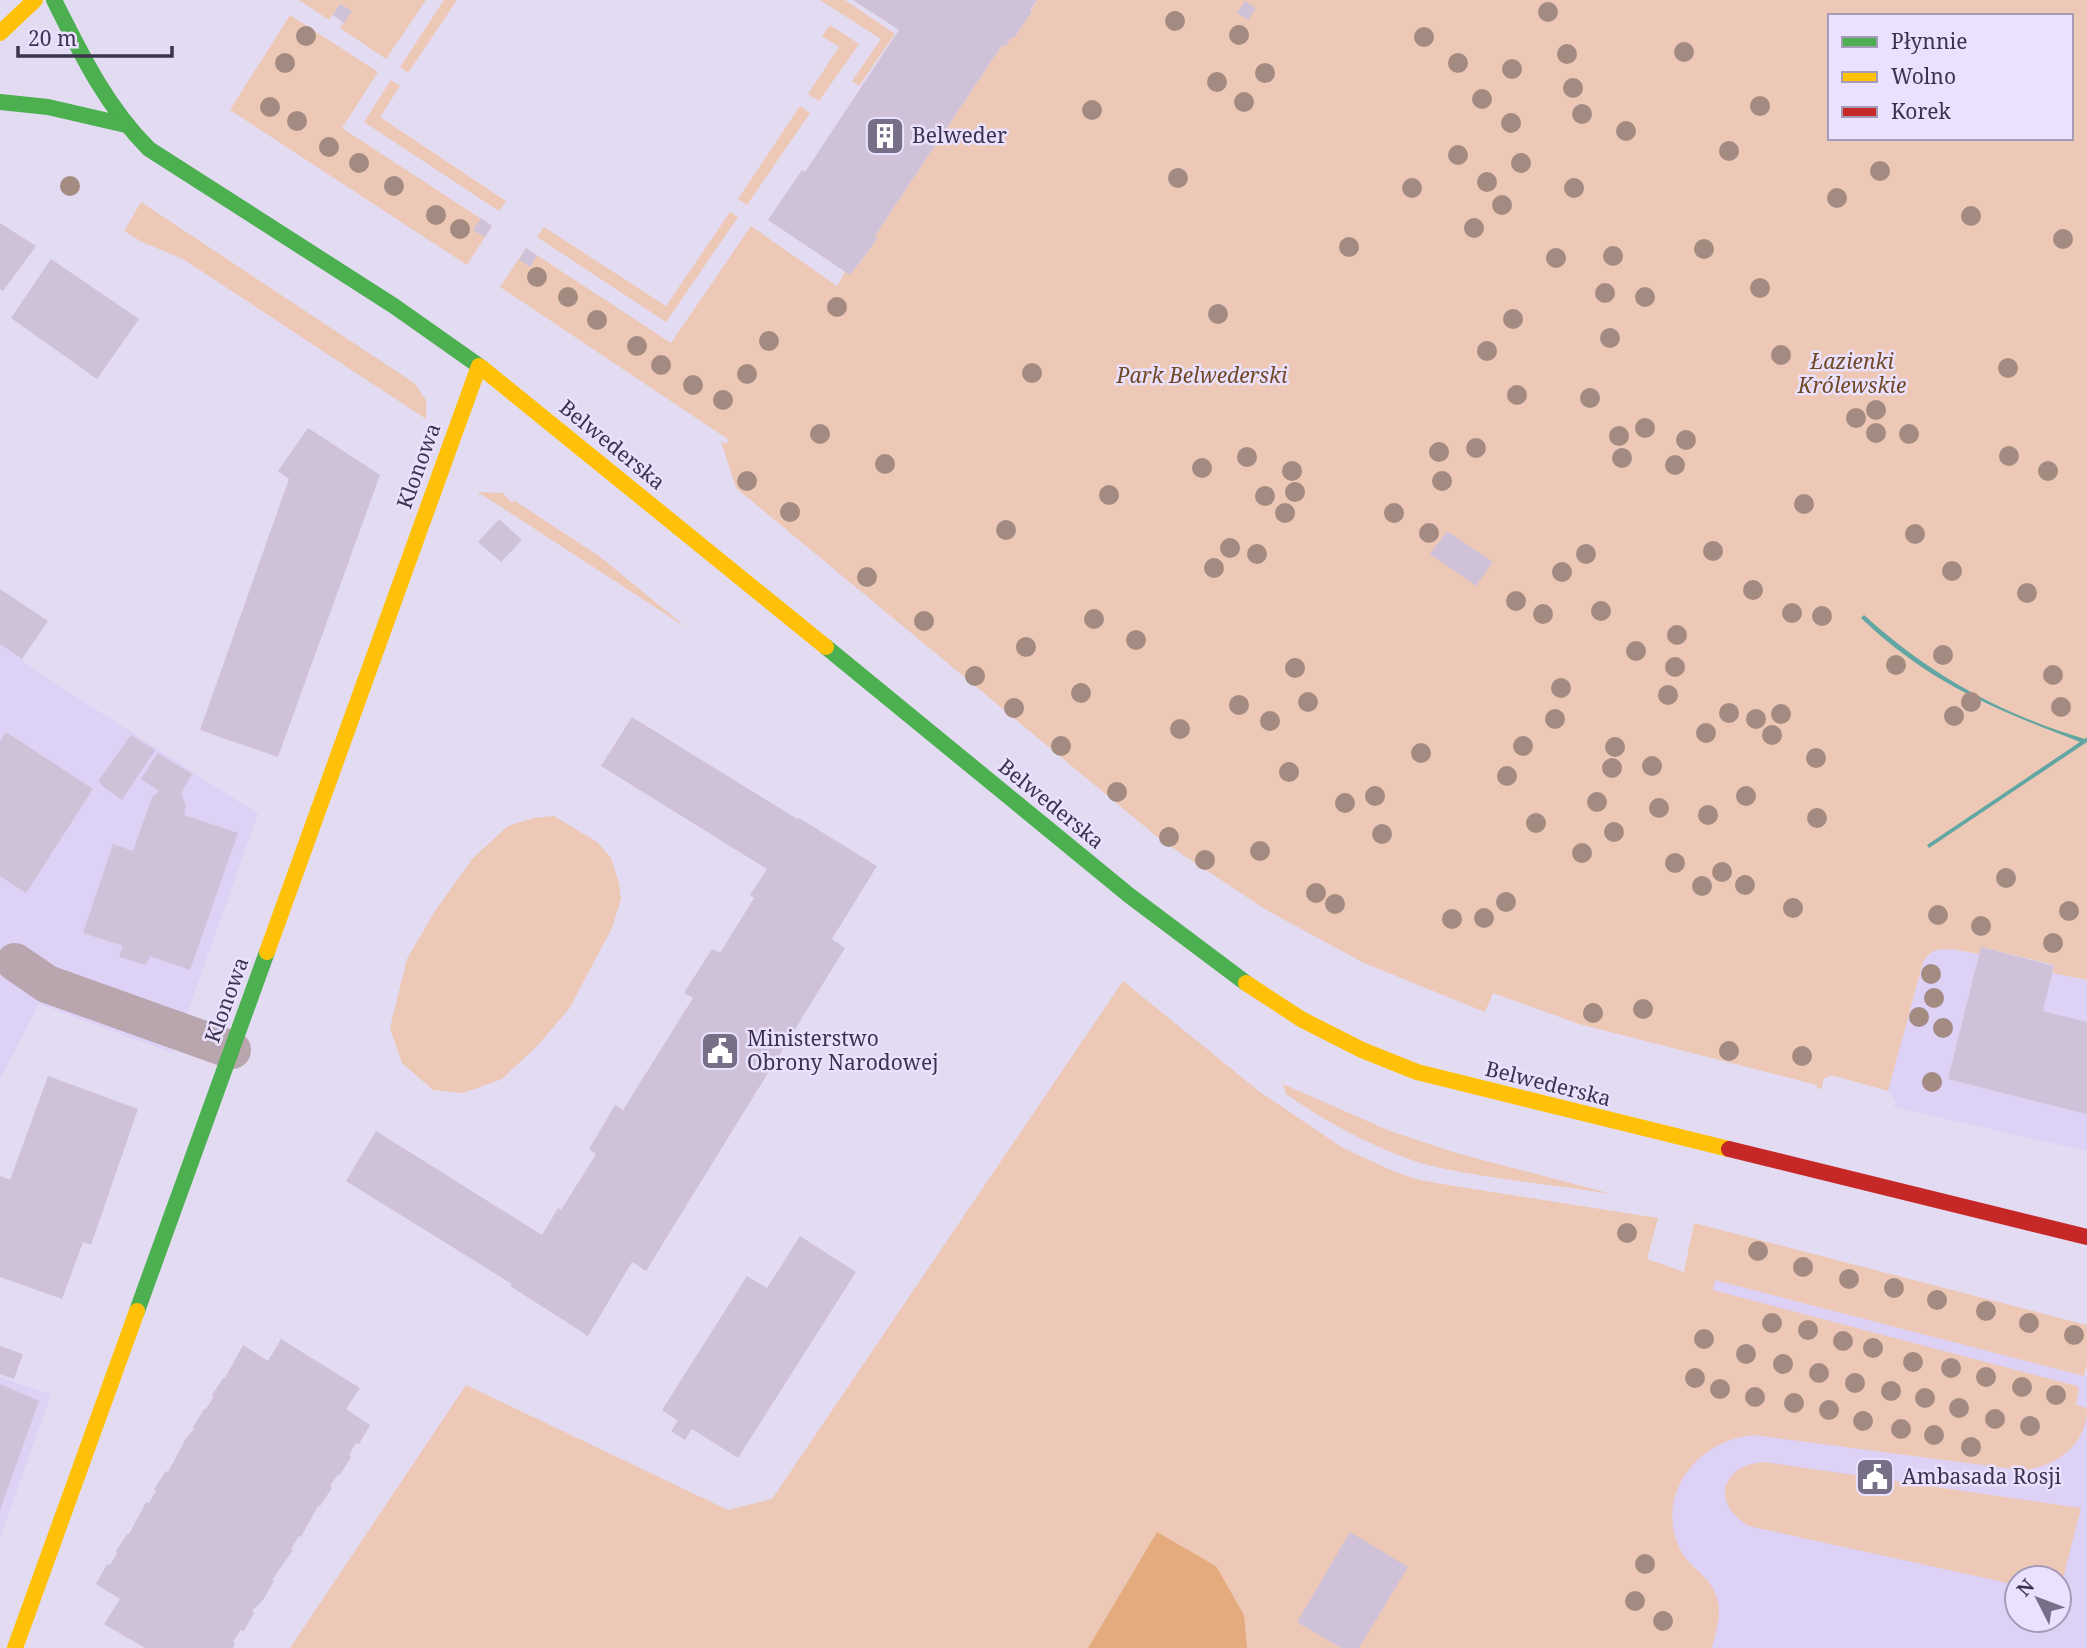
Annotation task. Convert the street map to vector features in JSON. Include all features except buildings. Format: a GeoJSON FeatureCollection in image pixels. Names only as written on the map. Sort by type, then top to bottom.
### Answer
{"type":"FeatureCollection","features":[{"type":"Feature","properties":{"kind":"street"},"geometry":{"type":"LineString","coordinates":[[0,33],[34,0]]}},
{"type":"Feature","properties":{"kind":"street","name":"Belwederska"},"geometry":{"type":"LineString","coordinates":[[54,0],[94,78],[126,125],[149,149],[394,306],[479,366],[1130,896],[1243,981],[1301,1019],[1362,1050],[1417,1072],[2087,1237]]}},
{"type":"Feature","properties":{"kind":"street"},"geometry":{"type":"LineString","coordinates":[[0,102],[57,108],[126,125]]}},
{"type":"Feature","properties":{"kind":"street","name":"Klonowa"},"geometry":{"type":"LineString","coordinates":[[15,1648],[442,461],[479,366]]}},
{"type":"Feature","properties":{"kind":"street"},"geometry":{"type":"LineString","coordinates":[[15,962],[47,984],[232,1050]]}},
{"type":"Feature","properties":{"kind":"shaded area"},"geometry":{"type":"Polygon","coordinates":[[[1864,615],[1914,656],[1967,690],[2054,729],[2085,739],[2087,737],[2087,742],[1929,848],[1927,845],[2080,742],[2019,718],[1938,677],[1887,641],[1861,618],[1864,615]]]}},
{"type":"Feature","properties":{"kind":"shaded area"},"geometry":{"type":"Polygon","coordinates":[[[0,644],[41,674],[258,814],[173,1053],[39,1004],[0,1079],[0,644]]]}},
{"type":"Feature","properties":{"kind":"shaded area"},"geometry":{"type":"Polygon","coordinates":[[[1981,947],[2054,966],[2053,973],[2087,980],[2087,1151],[1894,1107],[1896,1101],[1888,1091],[1924,960],[1938,948],[1979,954],[1981,947]]]}},
{"type":"Feature","properties":{"kind":"shaded area","name":"Ambasada Rosji"},"geometry":{"type":"Polygon","coordinates":[[[1715,1279],[2087,1376],[2087,1648],[1618,1648],[1715,1279]]]}},
{"type":"Feature","properties":{"kind":"shaded area"},"geometry":{"type":"Polygon","coordinates":[[[0,1377],[51,1395],[0,1538],[0,1377]]]}},
{"type":"Feature","properties":{"kind":"shaded area"},"geometry":{"type":"Polygon","coordinates":[[[1157,1532],[1216,1566],[1244,1615],[1247,1648],[1088,1648],[1157,1532]]]}},
{"type":"Feature","properties":{"kind":"green space"},"geometry":{"type":"Polygon","coordinates":[[[299,0],[426,0],[386,59],[340,28],[351,11],[340,4],[329,20],[299,0]]]}},
{"type":"Feature","properties":{"kind":"green space"},"geometry":{"type":"Polygon","coordinates":[[[444,0],[457,0],[408,73],[400,67],[444,0]]]}},
{"type":"Feature","properties":{"kind":"green space"},"geometry":{"type":"Polygon","coordinates":[[[820,0],[845,0],[895,34],[859,86],[852,81],[881,39],[820,0]]]}},
{"type":"Feature","properties":{"kind":"green space"},"geometry":{"type":"Polygon","coordinates":[[[1037,0],[2087,0],[2087,980],[2053,973],[2054,965],[1981,947],[1979,954],[1946,949],[1931,953],[1922,966],[1888,1091],[1832,1075],[1823,1079],[1822,1089],[1817,1088],[1817,1085],[1579,1024],[1493,993],[1485,1012],[1364,963],[1268,911],[1155,835],[736,488],[721,441],[726,444],[729,440],[500,287],[526,248],[671,343],[751,226],[837,286],[845,272],[860,263],[877,238],[875,237],[882,225],[1002,45],[1005,47],[1012,37],[1014,38],[1037,0]]]}},
{"type":"Feature","properties":{"kind":"green space"},"geometry":{"type":"Polygon","coordinates":[[[290,15],[378,72],[342,128],[492,226],[467,265],[230,110],[290,15]]]}},
{"type":"Feature","properties":{"kind":"green space"},"geometry":{"type":"Polygon","coordinates":[[[830,25],[859,44],[819,101],[808,94],[839,47],[822,36],[830,25]]]}},
{"type":"Feature","properties":{"kind":"green space"},"geometry":{"type":"Polygon","coordinates":[[[391,80],[400,86],[380,117],[506,201],[499,211],[364,122],[391,80]]]}},
{"type":"Feature","properties":{"kind":"green space"},"geometry":{"type":"Polygon","coordinates":[[[800,106],[810,113],[747,205],[738,199],[800,106]]]}},
{"type":"Feature","properties":{"kind":"green space"},"geometry":{"type":"Polygon","coordinates":[[[141,202],[414,383],[426,400],[426,419],[183,259],[142,242],[124,231],[141,202]]]}},
{"type":"Feature","properties":{"kind":"green space"},"geometry":{"type":"Polygon","coordinates":[[[730,212],[738,217],[666,322],[537,237],[544,227],[666,306],[730,212]]]}},
{"type":"Feature","properties":{"kind":"green space"},"geometry":{"type":"Polygon","coordinates":[[[480,492],[503,493],[512,503],[515,501],[599,556],[687,628],[481,494],[478,496],[480,492]]]}},
{"type":"Feature","properties":{"kind":"green space"},"geometry":{"type":"Polygon","coordinates":[[[554,816],[597,842],[611,858],[621,899],[612,928],[569,1009],[537,1046],[502,1079],[463,1093],[433,1090],[402,1063],[390,1028],[407,959],[435,911],[473,858],[508,826],[534,818],[554,816]]]}},
{"type":"Feature","properties":{"kind":"green space"},"geometry":{"type":"Polygon","coordinates":[[[1123,981],[1260,1092],[1343,1148],[1393,1171],[1442,1184],[1658,1218],[1647,1259],[1684,1272],[1694,1223],[2087,1325],[2087,1365],[2084,1376],[1715,1280],[1713,1290],[2077,1386],[2079,1390],[2076,1405],[2087,1408],[2081,1433],[2067,1452],[2057,1459],[2046,1465],[2021,1470],[1754,1435],[1715,1447],[1686,1473],[1677,1490],[1673,1509],[1673,1529],[1680,1549],[1709,1582],[1718,1602],[1718,1622],[1712,1648],[290,1648],[466,1385],[728,1510],[772,1499],[1123,981]]]}},
{"type":"Feature","properties":{"kind":"green space"},"geometry":{"type":"Polygon","coordinates":[[[1283,1084],[1390,1131],[1456,1153],[1612,1194],[1483,1176],[1441,1168],[1401,1156],[1320,1116],[1286,1094],[1283,1084]]]}},
{"type":"Feature","properties":{"kind":"green space"},"geometry":{"type":"Polygon","coordinates":[[[1764,1462],[2081,1508],[2067,1564],[2003,1564],[2003,1582],[1749,1526],[1731,1510],[1726,1500],[1725,1487],[1732,1476],[1751,1464],[1764,1462]]]}},
{"type":"Feature","properties":{"kind":"traffic: fast"},"geometry":{"type":"LineString","coordinates":[[54,0],[107,97],[149,149],[394,306],[482,368]]}},
{"type":"Feature","properties":{"kind":"traffic: fast"},"geometry":{"type":"LineString","coordinates":[[0,102],[48,107],[126,125]]}},
{"type":"Feature","properties":{"kind":"traffic: fast"},"geometry":{"type":"LineString","coordinates":[[826,647],[1130,896],[1246,983]]}},
{"type":"Feature","properties":{"kind":"traffic: fast"},"geometry":{"type":"LineString","coordinates":[[137,1311],[267,952]]}},
{"type":"Feature","properties":{"kind":"traffic: slow"},"geometry":{"type":"LineString","coordinates":[[0,33],[35,0]]}},
{"type":"Feature","properties":{"kind":"traffic: slow"},"geometry":{"type":"LineString","coordinates":[[267,952],[479,366]]}},
{"type":"Feature","properties":{"kind":"traffic: slow"},"geometry":{"type":"LineString","coordinates":[[482,368],[826,647]]}},
{"type":"Feature","properties":{"kind":"traffic: slow"},"geometry":{"type":"LineString","coordinates":[[1246,983],[1301,1019],[1362,1050],[1417,1072],[1729,1149]]}},
{"type":"Feature","properties":{"kind":"traffic: slow"},"geometry":{"type":"LineString","coordinates":[[15,1648],[137,1311]]}},
{"type":"Feature","properties":{"kind":"traffic: jam"},"geometry":{"type":"LineString","coordinates":[[1729,1149],[2087,1237]]}},
{"type":"Feature","properties":{"kind":"place","name":"Belweder"},"geometry":{"type":"Point","coordinates":[885,136]}},
{"type":"Feature","properties":{"kind":"place","name":"Ministerstwo Obrony Narodowej"},"geometry":{"type":"Point","coordinates":[720,1051]}},
{"type":"Feature","properties":{"kind":"place","name":"Ambasada Rosji"},"geometry":{"type":"Point","coordinates":[1875,1477]}},
{"type":"Feature","properties":{"kind":"park label","name":"Łazienki Królewskie"},"geometry":{"type":"Point","coordinates":[1852,374]}},
{"type":"Feature","properties":{"kind":"park label","name":"Park Belwederski"},"geometry":{"type":"Point","coordinates":[1202,376]}}]}
